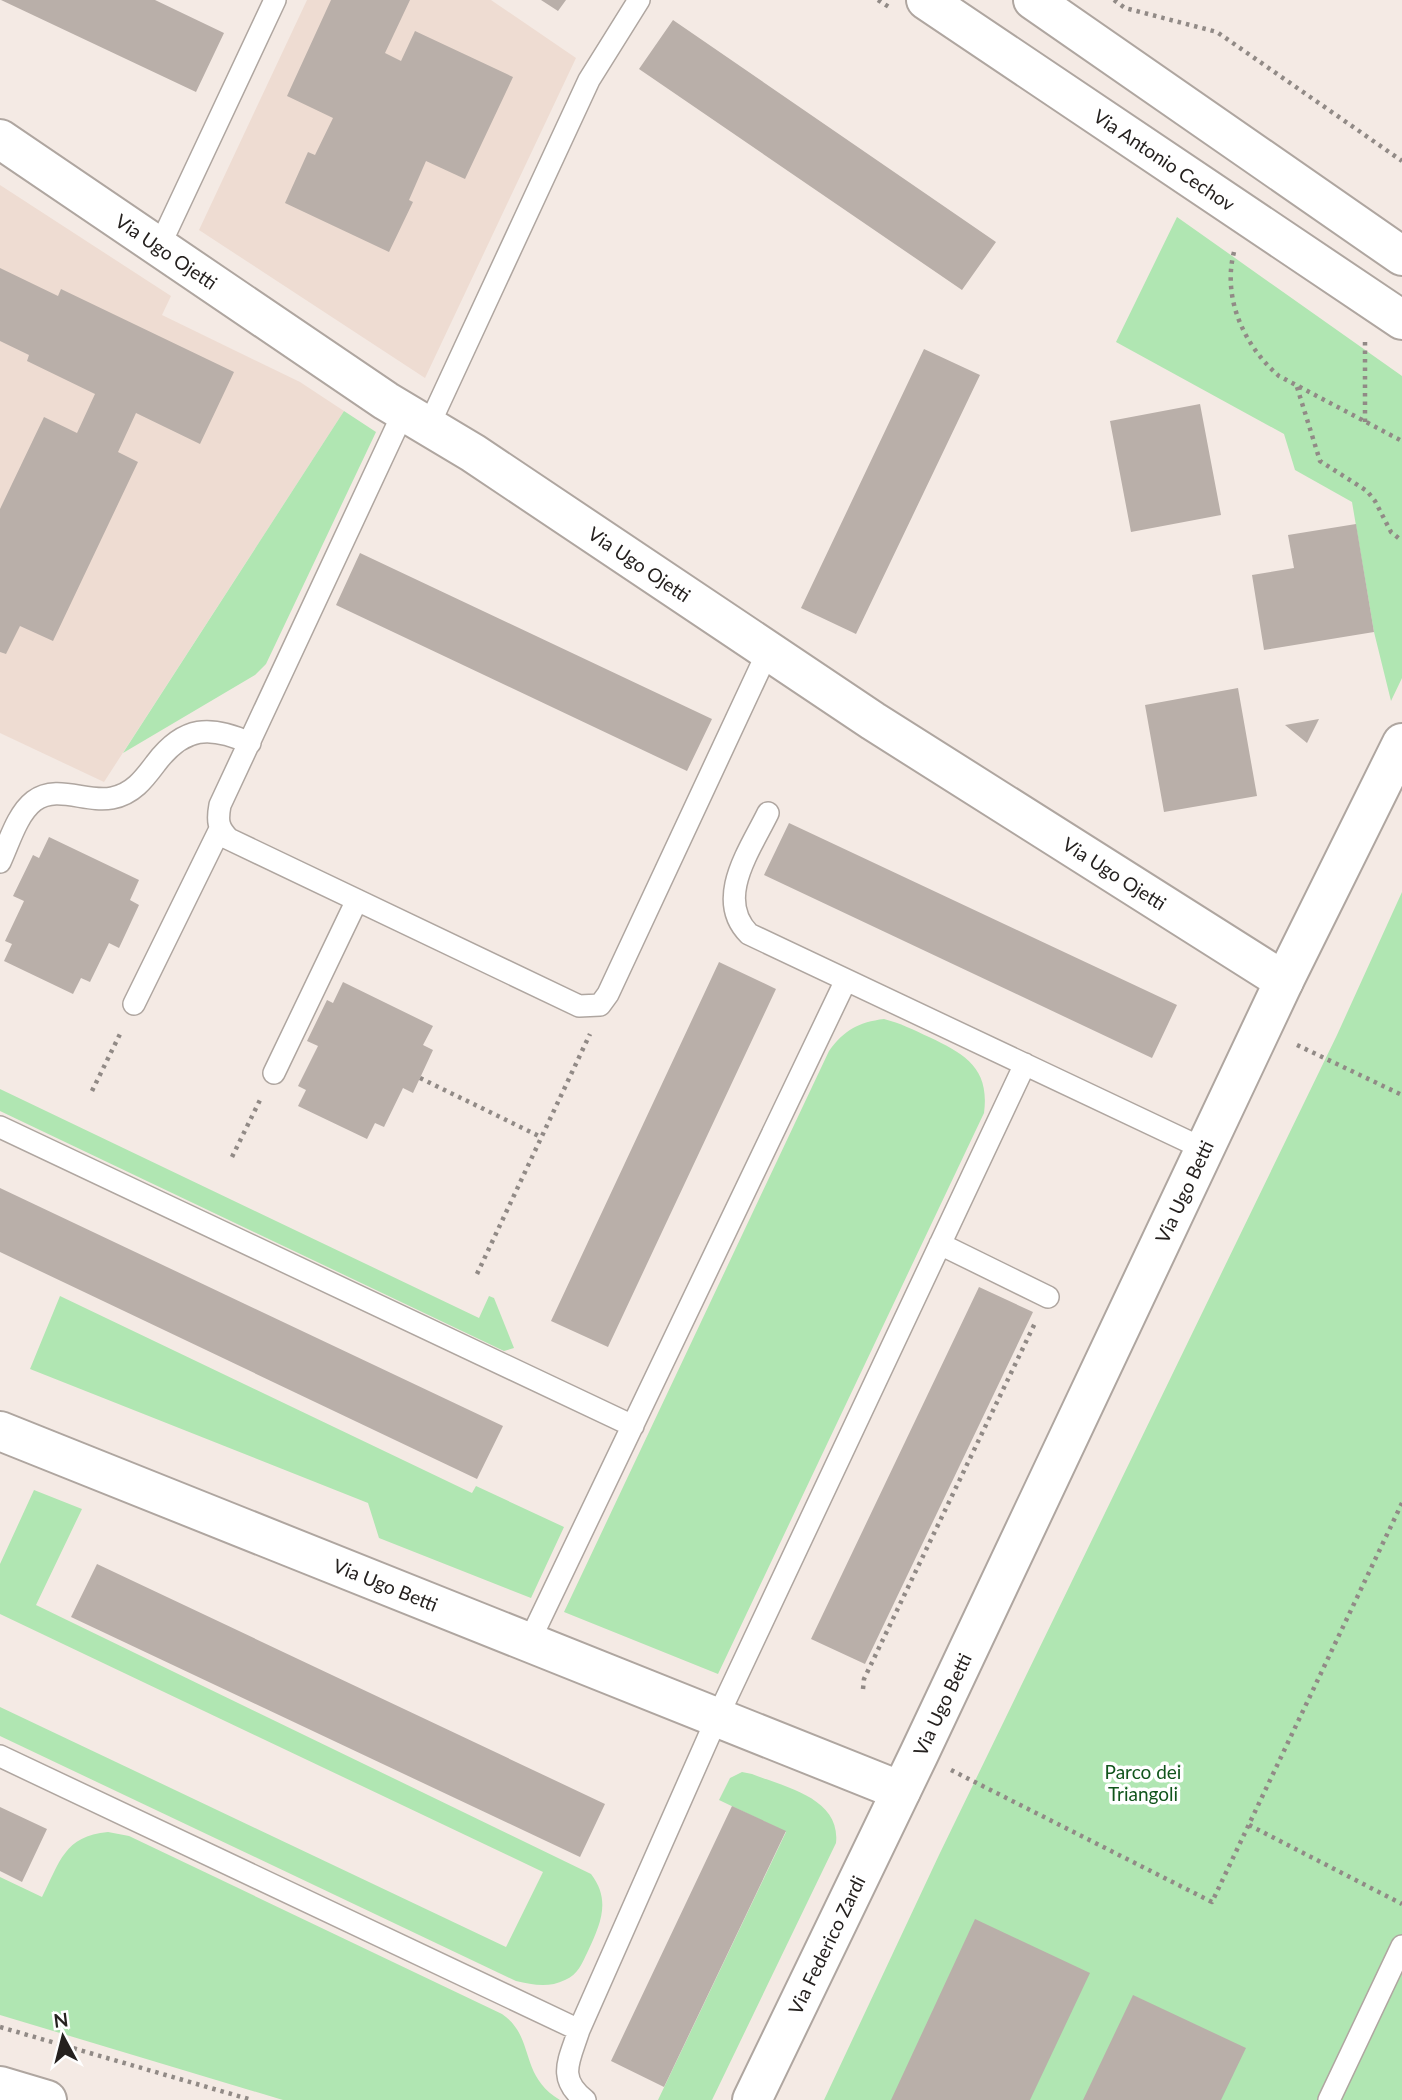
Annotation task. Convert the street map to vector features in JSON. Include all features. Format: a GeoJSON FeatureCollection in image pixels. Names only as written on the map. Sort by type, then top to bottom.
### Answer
{"type":"FeatureCollection","features":[{"type":"Feature","properties":{"kind":"street","name":"Via Antonio Cechov"},"geometry":{"type":"LineString","coordinates":[[926,0],[1402,320]]}},
{"type":"Feature","properties":{"kind":"street"},"geometry":{"type":"LineString","coordinates":[[1033,0],[1402,256]]}},
{"type":"Feature","properties":{"kind":"street","name":"Via Ugo Ojetti"},"geometry":{"type":"LineString","coordinates":[[0,139],[159,247],[769,649],[873,721],[1284,981]]}},
{"type":"Feature","properties":{"kind":"street","name":"Via Ugo Betti"},"geometry":{"type":"LineString","coordinates":[[0,1431],[901,1791],[1284,981],[1402,743]]}},
{"type":"Feature","properties":{"kind":"street","name":"Via Federico Zardi"},"geometry":{"type":"LineString","coordinates":[[752,2100],[901,1791]]}},
{"type":"Feature","properties":{"kind":"street"},"geometry":{"type":"LineString","coordinates":[[0,2086],[47,2100]]}},
{"type":"Feature","properties":{"kind":"lane"},"geometry":{"type":"LineString","coordinates":[[639,0],[589,80],[250,743],[220,806],[220,830],[229,839],[579,1006],[600,1005],[608,994],[769,649]]}},
{"type":"Feature","properties":{"kind":"lane"},"geometry":{"type":"LineString","coordinates":[[159,247],[272,1]]}},
{"type":"Feature","properties":{"kind":"lane"},"geometry":{"type":"LineString","coordinates":[[0,862],[23,813],[33,802],[45,796],[61,793],[111,799],[125,794],[141,784],[173,745],[203,730],[220,732],[250,743]]}},
{"type":"Feature","properties":{"kind":"lane"},"geometry":{"type":"LineString","coordinates":[[768,813],[734,891],[734,909],[739,924],[749,934],[1204,1149]]}},
{"type":"Feature","properties":{"kind":"lane"},"geometry":{"type":"LineString","coordinates":[[134,1004],[220,830]]}},
{"type":"Feature","properties":{"kind":"lane"},"geometry":{"type":"LineString","coordinates":[[274,1073],[357,900]]}},
{"type":"Feature","properties":{"kind":"lane"},"geometry":{"type":"LineString","coordinates":[[529,1642],[846,980]]}},
{"type":"Feature","properties":{"kind":"lane"},"geometry":{"type":"LineString","coordinates":[[585,2100],[569,2085],[567,2067],[579,2030],[717,1718],[1025,1064]]}},
{"type":"Feature","properties":{"kind":"lane"},"geometry":{"type":"LineString","coordinates":[[0,1127],[633,1426]]}},
{"type":"Feature","properties":{"kind":"lane"},"geometry":{"type":"LineString","coordinates":[[940,1244],[1048,1297]]}},
{"type":"Feature","properties":{"kind":"lane"},"geometry":{"type":"LineString","coordinates":[[0,1756],[579,2030]]}},
{"type":"Feature","properties":{"kind":"lane"},"geometry":{"type":"LineString","coordinates":[[1329,2100],[1402,1946]]}},
{"type":"Feature","properties":{"kind":"path"},"geometry":{"type":"LineString","coordinates":[[1114,0],[1125,8],[1217,32],[1402,161]]}},
{"type":"Feature","properties":{"kind":"path"},"geometry":{"type":"LineString","coordinates":[[1235,249],[1230,276],[1233,297],[1244,335],[1265,365],[1297,386],[1402,441]]}},
{"type":"Feature","properties":{"kind":"path"},"geometry":{"type":"LineString","coordinates":[[1365,422],[1366,335]]}},
{"type":"Feature","properties":{"kind":"path"},"geometry":{"type":"LineString","coordinates":[[1297,386],[1320,461],[1367,491],[1391,532],[1402,541]]}},
{"type":"Feature","properties":{"kind":"path"},"geometry":{"type":"LineString","coordinates":[[92,1091],[134,1004]]}},
{"type":"Feature","properties":{"kind":"path"},"geometry":{"type":"LineString","coordinates":[[477,1274],[596,1021],[600,1005]]}},
{"type":"Feature","properties":{"kind":"path"},"geometry":{"type":"LineString","coordinates":[[1262,1028],[1402,1095]]}},
{"type":"Feature","properties":{"kind":"path"},"geometry":{"type":"LineString","coordinates":[[232,1157],[274,1073]]}},
{"type":"Feature","properties":{"kind":"path"},"geometry":{"type":"LineString","coordinates":[[420,1078],[541,1137]]}},
{"type":"Feature","properties":{"kind":"path"},"geometry":{"type":"LineString","coordinates":[[863,1689],[870,1666],[1048,1297]]}},
{"type":"Feature","properties":{"kind":"path"},"geometry":{"type":"LineString","coordinates":[[919,1754],[1212,1902],[1402,1503]]}},
{"type":"Feature","properties":{"kind":"path"},"geometry":{"type":"LineString","coordinates":[[1249,1825],[1402,1904]]}},
{"type":"Feature","properties":{"kind":"path"},"geometry":{"type":"LineString","coordinates":[[0,2027],[252,2100]]}},
{"type":"Feature","properties":{"kind":"shaded area"},"geometry":{"type":"Polygon","coordinates":[[[307,0],[491,0],[576,58],[425,378],[199,230],[307,0]]]}},
{"type":"Feature","properties":{"kind":"shaded area"},"geometry":{"type":"Polygon","coordinates":[[[0,185],[171,296],[162,315],[300,382],[344,411],[104,782],[0,733],[0,185]]]}},
{"type":"Feature","properties":{"kind":"green space"},"geometry":{"type":"Polygon","coordinates":[[[1177,217],[1402,376],[1402,678],[1391,701],[1374,632],[1352,502],[1295,470],[1284,434],[1116,342],[1177,217]]]}},
{"type":"Feature","properties":{"kind":"green space"},"geometry":{"type":"Polygon","coordinates":[[[344,411],[376,432],[266,664],[255,675],[123,753],[344,411]]]}},
{"type":"Feature","properties":{"kind":"green space","name":"Parco dei Triangoli"},"geometry":{"type":"Polygon","coordinates":[[[1402,892],[1402,2100],[824,2100],[939,1855],[1337,1035],[1402,892]]]}},
{"type":"Feature","properties":{"kind":"green space"},"geometry":{"type":"Polygon","coordinates":[[[884,1019],[942,1043],[972,1064],[983,1085],[984,1113],[718,1674],[564,1612],[829,1051],[853,1028],[884,1019]]]}},
{"type":"Feature","properties":{"kind":"green space"},"geometry":{"type":"Polygon","coordinates":[[[0,1089],[479,1318],[489,1296],[494,1298],[514,1348],[504,1351],[0,1111],[0,1089]]]}},
{"type":"Feature","properties":{"kind":"green space"},"geometry":{"type":"Polygon","coordinates":[[[60,1296],[472,1493],[476,1486],[564,1527],[531,1598],[379,1538],[368,1503],[30,1369],[60,1296]]]}},
{"type":"Feature","properties":{"kind":"green space"},"geometry":{"type":"Polygon","coordinates":[[[34,1490],[82,1509],[36,1605],[591,1874],[601,1893],[602,1912],[593,1941],[576,1972],[559,1983],[547,1985],[516,1981],[0,1736],[0,1707],[506,1947],[543,1872],[0,1614],[0,1564],[34,1490]]]}},
{"type":"Feature","properties":{"kind":"green space"},"geometry":{"type":"Polygon","coordinates":[[[742,1772],[794,1790],[820,1805],[830,1815],[835,1828],[836,1843],[712,2100],[658,2100],[786,1832],[719,1800],[730,1778],[742,1772]]]}},
{"type":"Feature","properties":{"kind":"green space"},"geometry":{"type":"Polygon","coordinates":[[[108,1832],[129,1836],[502,2014],[513,2023],[520,2034],[538,2079],[560,2100],[283,2100],[0,2015],[0,1877],[42,1897],[59,1862],[73,1845],[82,1839],[108,1832]]]}},
{"type":"Feature","properties":{"kind":"building"},"geometry":{"type":"Polygon","coordinates":[[[1,0],[155,0],[224,33],[196,92],[1,0]]]}},
{"type":"Feature","properties":{"kind":"building"},"geometry":{"type":"Polygon","coordinates":[[[331,0],[410,0],[385,53],[401,61],[415,31],[513,77],[465,179],[426,161],[409,200],[413,202],[389,252],[285,203],[308,152],[315,155],[333,118],[287,96],[331,0]]]}},
{"type":"Feature","properties":{"kind":"building"},"geometry":{"type":"Polygon","coordinates":[[[541,0],[566,0],[558,11],[541,0]]]}},
{"type":"Feature","properties":{"kind":"building"},"geometry":{"type":"Polygon","coordinates":[[[673,20],[996,242],[962,290],[639,69],[673,20]]]}},
{"type":"Feature","properties":{"kind":"building"},"geometry":{"type":"Polygon","coordinates":[[[0,268],[58,296],[61,289],[234,372],[200,444],[136,413],[118,452],[138,462],[53,641],[20,626],[6,654],[0,652],[0,509],[44,417],[77,433],[95,394],[27,361],[29,355],[0,341],[0,268]]]}},
{"type":"Feature","properties":{"kind":"building"},"geometry":{"type":"Polygon","coordinates":[[[924,349],[980,375],[856,634],[801,608],[924,349]]]}},
{"type":"Feature","properties":{"kind":"building"},"geometry":{"type":"Polygon","coordinates":[[[1200,404],[1221,515],[1131,532],[1110,421],[1200,404]]]}},
{"type":"Feature","properties":{"kind":"building"},"geometry":{"type":"Polygon","coordinates":[[[1356,524],[1374,632],[1264,650],[1252,575],[1294,568],[1288,535],[1356,524]]]}},
{"type":"Feature","properties":{"kind":"building"},"geometry":{"type":"Polygon","coordinates":[[[360,553],[712,719],[687,771],[336,605],[360,553]]]}},
{"type":"Feature","properties":{"kind":"building"},"geometry":{"type":"Polygon","coordinates":[[[1238,688],[1257,796],[1164,812],[1145,705],[1238,688]]]}},
{"type":"Feature","properties":{"kind":"building"},"geometry":{"type":"Polygon","coordinates":[[[1319,719],[1307,743],[1285,725],[1319,719]]]}},
{"type":"Feature","properties":{"kind":"building"},"geometry":{"type":"Polygon","coordinates":[[[789,823],[1177,1005],[1152,1058],[764,875],[789,823]]]}},
{"type":"Feature","properties":{"kind":"building"},"geometry":{"type":"Polygon","coordinates":[[[49,837],[139,880],[130,900],[139,905],[119,948],[109,943],[90,982],[81,978],[73,994],[4,961],[12,944],[5,941],[24,901],[13,896],[33,855],[39,858],[49,837]]]}},
{"type":"Feature","properties":{"kind":"building"},"geometry":{"type":"Polygon","coordinates":[[[719,962],[776,989],[608,1347],[551,1321],[719,962]]]}},
{"type":"Feature","properties":{"kind":"building"},"geometry":{"type":"Polygon","coordinates":[[[343,982],[433,1026],[423,1045],[433,1050],[413,1093],[403,1088],[384,1127],[375,1123],[367,1139],[298,1106],[306,1090],[298,1086],[318,1046],[307,1041],[327,1000],[333,1003],[343,982]]]}},
{"type":"Feature","properties":{"kind":"building"},"geometry":{"type":"Polygon","coordinates":[[[0,1188],[503,1426],[477,1479],[0,1252],[0,1188]]]}},
{"type":"Feature","properties":{"kind":"building"},"geometry":{"type":"Polygon","coordinates":[[[979,1287],[1033,1312],[865,1664],[811,1639],[979,1287]]]}},
{"type":"Feature","properties":{"kind":"building"},"geometry":{"type":"Polygon","coordinates":[[[97,1564],[605,1804],[580,1857],[71,1617],[97,1564]]]}},
{"type":"Feature","properties":{"kind":"building"},"geometry":{"type":"Polygon","coordinates":[[[732,1806],[786,1831],[664,2087],[611,2061],[732,1806]]]}},
{"type":"Feature","properties":{"kind":"building"},"geometry":{"type":"Polygon","coordinates":[[[0,1807],[47,1829],[22,1882],[0,1871],[0,1807]]]}},
{"type":"Feature","properties":{"kind":"building"},"geometry":{"type":"Polygon","coordinates":[[[975,1919],[1090,1973],[1030,2100],[891,2100],[975,1919]]]}},
{"type":"Feature","properties":{"kind":"building"},"geometry":{"type":"Polygon","coordinates":[[[1133,1995],[1246,2048],[1221,2100],[1083,2100],[1133,1995]]]}}]}
